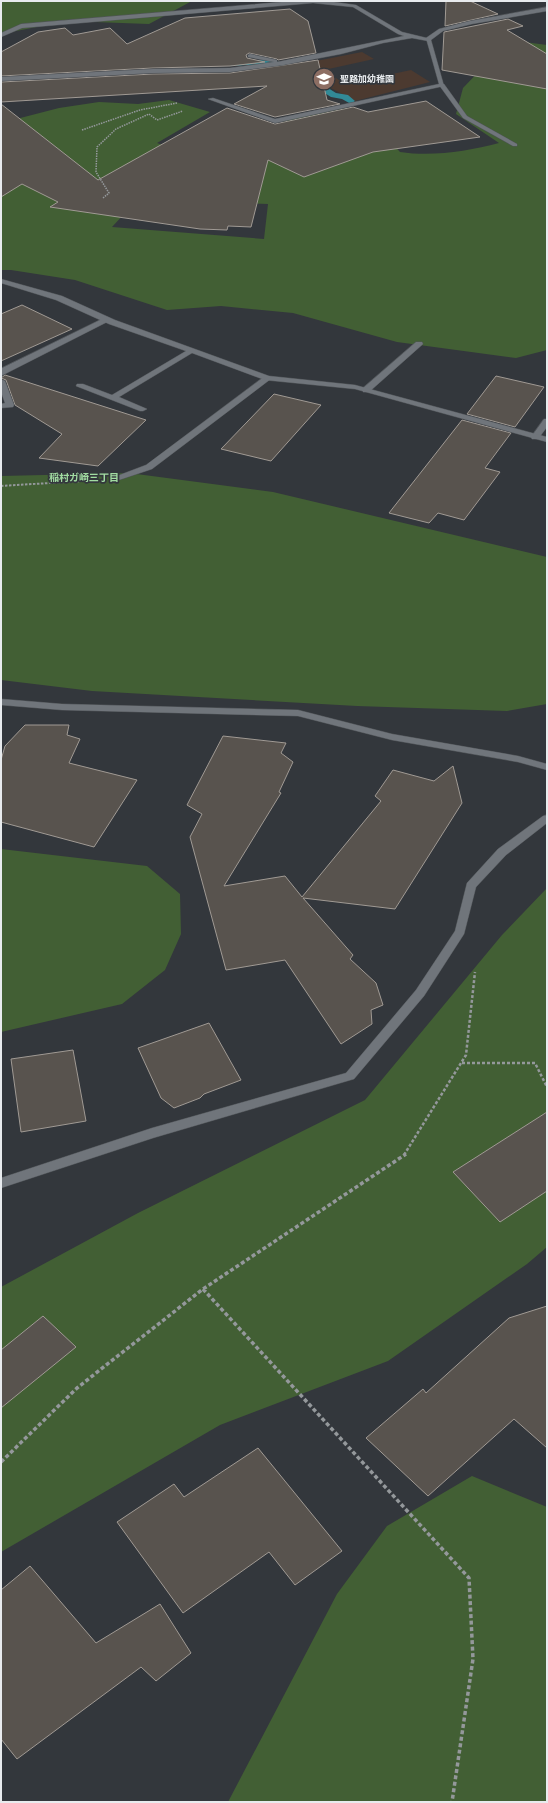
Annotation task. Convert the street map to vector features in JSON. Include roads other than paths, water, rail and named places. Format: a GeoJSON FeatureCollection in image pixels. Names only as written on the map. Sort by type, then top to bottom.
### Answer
{"type":"FeatureCollection","features":[{"type":"Feature","properties":{"kind":"street"},"geometry":{"type":"LineString","coordinates":[[1,35],[21,26],[313,1],[354,6],[400,33],[413,37]]}},
{"type":"Feature","properties":{"kind":"street"},"geometry":{"type":"LineString","coordinates":[[1,79],[153,71],[230,70],[283,63],[341,52],[383,41],[413,37],[428,38],[441,30],[472,22],[547,9]]}},
{"type":"Feature","properties":{"kind":"street"},"geometry":{"type":"LineString","coordinates":[[428,38],[442,85],[465,117],[515,145]]}},
{"type":"Feature","properties":{"kind":"street"},"geometry":{"type":"LineString","coordinates":[[250,56],[283,63]]}},
{"type":"Feature","properties":{"kind":"street"},"geometry":{"type":"LineString","coordinates":[[211,99],[275,121],[442,85]]}},
{"type":"Feature","properties":{"kind":"street"},"geometry":{"type":"LineString","coordinates":[[1,281],[59,298],[107,320],[268,378],[355,387],[547,440]]}},
{"type":"Feature","properties":{"kind":"street"},"geometry":{"type":"LineString","coordinates":[[1,374],[5,370],[107,320]]}},
{"type":"Feature","properties":{"kind":"street"},"geometry":{"type":"LineString","coordinates":[[366,390],[419,344]]}},
{"type":"Feature","properties":{"kind":"street"},"geometry":{"type":"LineString","coordinates":[[114,398],[191,351]]}},
{"type":"Feature","properties":{"kind":"street"},"geometry":{"type":"LineString","coordinates":[[113,479],[149,467],[268,378]]}},
{"type":"Feature","properties":{"kind":"street"},"geometry":{"type":"LineString","coordinates":[[1,381],[10,405],[1,406]]}},
{"type":"Feature","properties":{"kind":"street"},"geometry":{"type":"LineString","coordinates":[[80,386],[143,409]]}},
{"type":"Feature","properties":{"kind":"street"},"geometry":{"type":"LineString","coordinates":[[535,437],[547,421]]}},
{"type":"Feature","properties":{"kind":"street"},"geometry":{"type":"LineString","coordinates":[[1,702],[62,707],[298,713],[392,736],[518,759],[547,767]]}},
{"type":"Feature","properties":{"kind":"street"},"geometry":{"type":"LineString","coordinates":[[1,1183],[152,1133],[350,1076],[420,993],[460,931],[471,886],[502,852],[547,818]]}},
{"type":"Feature","properties":{"kind":"waterway"},"geometry":{"type":"LineString","coordinates":[[229,64],[266,62],[285,65],[334,95],[345,97],[351,101]]}},
{"type":"Feature","properties":{"kind":"place","name":"聖路加幼稚園"},"geometry":{"type":"Point","coordinates":[324,79]}},
{"type":"Feature","properties":{"kind":"district","name":"稲村ガ崎三丁目"},"geometry":{"type":"Point","coordinates":[84,477]}}]}
